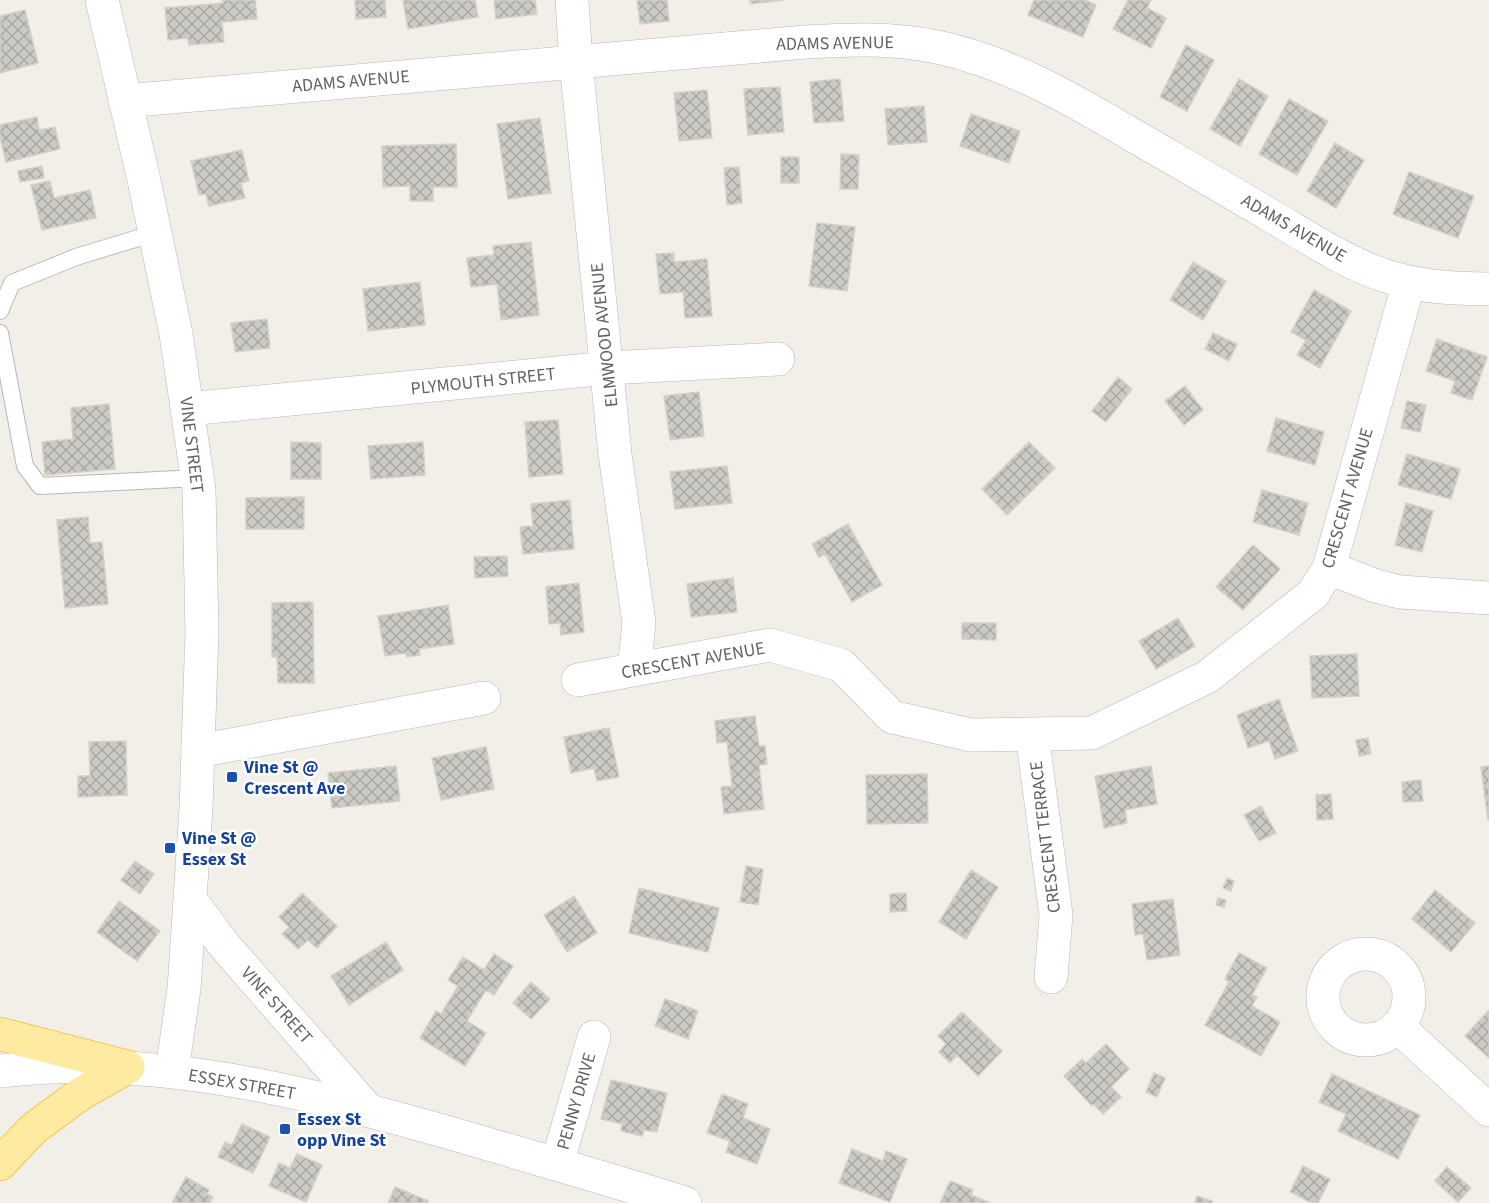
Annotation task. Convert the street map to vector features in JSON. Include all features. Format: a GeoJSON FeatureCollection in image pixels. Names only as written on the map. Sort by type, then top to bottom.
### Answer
{"type":"FeatureCollection","features":[{"type":"Feature","properties":{"kind":"highway"},"geometry":{"type":"LineString","coordinates":[[0,1034],[128,1067]]}},
{"type":"Feature","properties":{"kind":"highway"},"geometry":{"type":"LineString","coordinates":[[0,1164],[41,1122],[79,1095],[128,1067]]}},
{"type":"Feature","properties":{"kind":"street","name":"VINE STREET"},"geometry":{"type":"LineString","coordinates":[[102,0],[176,334],[198,478],[202,581],[196,808],[184,988],[172,1071]]}},
{"type":"Feature","properties":{"kind":"street","name":"ELMWOOD AVENUE"},"geometry":{"type":"LineString","coordinates":[[572,0],[576,62],[615,454],[639,623],[634,670]]}},
{"type":"Feature","properties":{"kind":"street","name":"ADAMS AVENUE"},"geometry":{"type":"LineString","coordinates":[[125,101],[838,40],[889,40],[938,47],[993,63],[1054,90],[1363,267],[1410,282],[1444,288],[1489,290]]}},
{"type":"Feature","properties":{"kind":"street","name":"CRESCENT AVENUE"},"geometry":{"type":"LineString","coordinates":[[578,680],[770,645],[841,665],[892,717],[971,735],[1092,733],[1207,677],[1313,594],[1329,568],[1410,282]]}},
{"type":"Feature","properties":{"kind":"street","name":"PLYMOUTH STREET"},"geometry":{"type":"LineString","coordinates":[[188,409],[608,369],[778,360]]}},
{"type":"Feature","properties":{"kind":"street"},"geometry":{"type":"LineString","coordinates":[[1329,568],[1376,586],[1400,592],[1489,598]]}},
{"type":"Feature","properties":{"kind":"street"},"geometry":{"type":"LineString","coordinates":[[198,751],[484,698]]}},
{"type":"Feature","properties":{"kind":"street","name":"CRESCENT TERRACE"},"geometry":{"type":"LineString","coordinates":[[1032,734],[1056,915],[1051,977]]}},
{"type":"Feature","properties":{"kind":"street","name":"VINE STREET"},"geometry":{"type":"LineString","coordinates":[[190,899],[224,945],[368,1110]]}},
{"type":"Feature","properties":{"kind":"street"},"geometry":{"type":"LineString","coordinates":[[1397,1026],[1489,1110]]}},
{"type":"Feature","properties":{"kind":"street","name":"PENNY DRIVE"},"geometry":{"type":"LineString","coordinates":[[557,1164],[594,1037]]}},
{"type":"Feature","properties":{"kind":"street","name":"ESSEX STREET"},"geometry":{"type":"LineString","coordinates":[[0,1071],[86,1066],[128,1067],[236,1080],[368,1110],[685,1203]]}},
{"type":"Feature","properties":{"kind":"lane"},"geometry":{"type":"LineString","coordinates":[[0,311],[12,283],[76,257],[155,233]]}},
{"type":"Feature","properties":{"kind":"lane"},"geometry":{"type":"LineString","coordinates":[[0,333],[25,466],[40,486],[198,478]]}},
{"type":"Feature","properties":{"kind":"building"},"geometry":{"type":"Polygon","coordinates":[[[222,0],[255,0],[257,19],[222,22],[224,42],[189,45],[188,38],[168,40],[165,8],[223,3],[222,0]]]}},
{"type":"Feature","properties":{"kind":"building"},"geometry":{"type":"Polygon","coordinates":[[[355,0],[385,0],[386,17],[356,19],[355,0]]]}},
{"type":"Feature","properties":{"kind":"building"},"geometry":{"type":"Polygon","coordinates":[[[403,0],[475,0],[478,17],[408,29],[403,0]]]}},
{"type":"Feature","properties":{"kind":"building"},"geometry":{"type":"Polygon","coordinates":[[[494,0],[535,0],[537,14],[496,19],[494,0]]]}},
{"type":"Feature","properties":{"kind":"building"},"geometry":{"type":"Polygon","coordinates":[[[637,0],[667,0],[669,21],[640,24],[637,0]]]}},
{"type":"Feature","properties":{"kind":"building"},"geometry":{"type":"Polygon","coordinates":[[[750,0],[784,0],[750,4],[750,0]]]}},
{"type":"Feature","properties":{"kind":"building"},"geometry":{"type":"Polygon","coordinates":[[[1034,0],[1085,0],[1096,5],[1083,37],[1028,15],[1034,0]]]}},
{"type":"Feature","properties":{"kind":"building"},"geometry":{"type":"Polygon","coordinates":[[[1128,0],[1151,0],[1147,8],[1166,18],[1151,48],[1113,29],[1128,0]]]}},
{"type":"Feature","properties":{"kind":"building"},"geometry":{"type":"Polygon","coordinates":[[[25,10],[38,63],[0,73],[0,16],[25,10]]]}},
{"type":"Feature","properties":{"kind":"building"},"geometry":{"type":"Polygon","coordinates":[[[1186,45],[1214,60],[1187,111],[1160,97],[1186,45]]]}},
{"type":"Feature","properties":{"kind":"building"},"geometry":{"type":"Polygon","coordinates":[[[840,79],[844,121],[814,123],[810,82],[840,79]]]}},
{"type":"Feature","properties":{"kind":"building"},"geometry":{"type":"Polygon","coordinates":[[[1239,79],[1268,96],[1240,146],[1210,129],[1239,79]]]}},
{"type":"Feature","properties":{"kind":"building"},"geometry":{"type":"Polygon","coordinates":[[[780,87],[784,132],[748,135],[744,89],[780,87]]]}},
{"type":"Feature","properties":{"kind":"building"},"geometry":{"type":"Polygon","coordinates":[[[707,90],[712,138],[679,141],[674,93],[707,90]]]}},
{"type":"Feature","properties":{"kind":"building"},"geometry":{"type":"Polygon","coordinates":[[[1289,99],[1328,121],[1297,175],[1259,154],[1289,99]]]}},
{"type":"Feature","properties":{"kind":"building"},"geometry":{"type":"Polygon","coordinates":[[[924,106],[927,142],[888,145],[885,109],[924,106]]]}},
{"type":"Feature","properties":{"kind":"building"},"geometry":{"type":"Polygon","coordinates":[[[971,114],[1020,131],[1009,163],[960,146],[971,114]]]}},
{"type":"Feature","properties":{"kind":"building"},"geometry":{"type":"Polygon","coordinates":[[[37,117],[39,130],[55,127],[60,149],[6,162],[0,137],[0,125],[37,117]]]}},
{"type":"Feature","properties":{"kind":"building"},"geometry":{"type":"Polygon","coordinates":[[[540,118],[551,193],[508,199],[497,124],[540,118]]]}},
{"type":"Feature","properties":{"kind":"building"},"geometry":{"type":"Polygon","coordinates":[[[1335,143],[1364,160],[1336,208],[1307,191],[1335,143]]]}},
{"type":"Feature","properties":{"kind":"building"},"geometry":{"type":"Polygon","coordinates":[[[456,144],[457,187],[433,187],[433,201],[410,201],[410,186],[383,187],[382,146],[456,144]]]}},
{"type":"Feature","properties":{"kind":"building"},"geometry":{"type":"Polygon","coordinates":[[[242,150],[249,181],[241,183],[245,198],[209,206],[206,194],[199,195],[191,161],[242,150]]]}},
{"type":"Feature","properties":{"kind":"building"},"geometry":{"type":"Polygon","coordinates":[[[841,154],[859,155],[858,189],[840,189],[841,154]]]}},
{"type":"Feature","properties":{"kind":"building"},"geometry":{"type":"Polygon","coordinates":[[[781,157],[799,157],[799,183],[781,183],[781,157]]]}},
{"type":"Feature","properties":{"kind":"building"},"geometry":{"type":"Polygon","coordinates":[[[42,166],[44,178],[20,182],[18,171],[42,166]]]}},
{"type":"Feature","properties":{"kind":"building"},"geometry":{"type":"Polygon","coordinates":[[[739,167],[742,203],[727,205],[724,168],[739,167]]]}},
{"type":"Feature","properties":{"kind":"building"},"geometry":{"type":"Polygon","coordinates":[[[1409,172],[1474,196],[1458,238],[1393,214],[1409,172]]]}},
{"type":"Feature","properties":{"kind":"building"},"geometry":{"type":"Polygon","coordinates":[[[50,181],[54,198],[90,190],[96,218],[42,230],[31,185],[50,181]]]}},
{"type":"Feature","properties":{"kind":"building"},"geometry":{"type":"Polygon","coordinates":[[[817,223],[855,227],[847,291],[809,286],[817,223]]]}},
{"type":"Feature","properties":{"kind":"building"},"geometry":{"type":"Polygon","coordinates":[[[531,242],[539,315],[501,320],[497,284],[471,287],[467,258],[494,255],[493,246],[531,242]]]}},
{"type":"Feature","properties":{"kind":"building"},"geometry":{"type":"Polygon","coordinates":[[[674,253],[674,262],[707,259],[712,316],[685,318],[683,292],[660,294],[656,254],[674,253]]]}},
{"type":"Feature","properties":{"kind":"building"},"geometry":{"type":"Polygon","coordinates":[[[1193,262],[1226,281],[1203,320],[1170,300],[1193,262]]]}},
{"type":"Feature","properties":{"kind":"building"},"geometry":{"type":"Polygon","coordinates":[[[420,282],[425,325],[368,331],[363,289],[420,282]]]}},
{"type":"Feature","properties":{"kind":"building"},"geometry":{"type":"Polygon","coordinates":[[[1314,290],[1351,311],[1320,368],[1297,355],[1306,340],[1291,332],[1314,290]]]}},
{"type":"Feature","properties":{"kind":"building"},"geometry":{"type":"Polygon","coordinates":[[[267,319],[270,348],[235,352],[231,323],[267,319]]]}},
{"type":"Feature","properties":{"kind":"building"},"geometry":{"type":"Polygon","coordinates":[[[1213,333],[1237,344],[1229,361],[1205,349],[1213,333]]]}},
{"type":"Feature","properties":{"kind":"building"},"geometry":{"type":"Polygon","coordinates":[[[1437,339],[1487,357],[1472,400],[1451,393],[1455,381],[1426,371],[1437,339]]]}},
{"type":"Feature","properties":{"kind":"building"},"geometry":{"type":"Polygon","coordinates":[[[1118,377],[1132,389],[1106,422],[1092,411],[1118,377]]]}},
{"type":"Feature","properties":{"kind":"building"},"geometry":{"type":"Polygon","coordinates":[[[1185,386],[1203,410],[1184,425],[1165,401],[1185,386]]]}},
{"type":"Feature","properties":{"kind":"building"},"geometry":{"type":"Polygon","coordinates":[[[699,392],[704,436],[670,440],[664,396],[699,392]]]}},
{"type":"Feature","properties":{"kind":"building"},"geometry":{"type":"Polygon","coordinates":[[[1407,401],[1426,405],[1420,432],[1401,428],[1407,401]]]}},
{"type":"Feature","properties":{"kind":"building"},"geometry":{"type":"Polygon","coordinates":[[[109,404],[115,469],[45,475],[42,442],[73,439],[71,408],[109,404]]]}},
{"type":"Feature","properties":{"kind":"building"},"geometry":{"type":"Polygon","coordinates":[[[1276,418],[1324,432],[1315,465],[1267,451],[1276,418]]]}},
{"type":"Feature","properties":{"kind":"building"},"geometry":{"type":"Polygon","coordinates":[[[558,420],[563,474],[529,477],[525,422],[558,420]]]}},
{"type":"Feature","properties":{"kind":"building"},"geometry":{"type":"Polygon","coordinates":[[[291,442],[321,443],[321,479],[291,479],[291,442]]]}},
{"type":"Feature","properties":{"kind":"building"},"geometry":{"type":"Polygon","coordinates":[[[423,442],[425,475],[371,479],[368,446],[423,442]]]}},
{"type":"Feature","properties":{"kind":"building"},"geometry":{"type":"Polygon","coordinates":[[[1029,442],[1055,468],[1007,515],[982,489],[1029,442]]]}},
{"type":"Feature","properties":{"kind":"building"},"geometry":{"type":"Polygon","coordinates":[[[1407,454],[1460,469],[1451,499],[1398,485],[1407,454]]]}},
{"type":"Feature","properties":{"kind":"building"},"geometry":{"type":"Polygon","coordinates":[[[727,466],[732,503],[675,509],[670,472],[727,466]]]}},
{"type":"Feature","properties":{"kind":"building"},"geometry":{"type":"Polygon","coordinates":[[[1262,490],[1308,503],[1299,535],[1253,522],[1262,490]]]}},
{"type":"Feature","properties":{"kind":"building"},"geometry":{"type":"Polygon","coordinates":[[[304,497],[304,529],[246,529],[246,498],[304,497]]]}},
{"type":"Feature","properties":{"kind":"building"},"geometry":{"type":"Polygon","coordinates":[[[570,500],[574,549],[523,554],[520,527],[533,526],[531,504],[570,500]]]}},
{"type":"Feature","properties":{"kind":"building"},"geometry":{"type":"Polygon","coordinates":[[[1406,503],[1433,511],[1422,552],[1395,545],[1406,503]]]}},
{"type":"Feature","properties":{"kind":"building"},"geometry":{"type":"Polygon","coordinates":[[[88,517],[90,543],[102,542],[108,604],[65,608],[57,520],[88,517]]]}},
{"type":"Feature","properties":{"kind":"building"},"geometry":{"type":"Polygon","coordinates":[[[848,524],[882,585],[852,602],[825,554],[819,557],[812,544],[848,524]]]}},
{"type":"Feature","properties":{"kind":"building"},"geometry":{"type":"Polygon","coordinates":[[[1253,545],[1280,569],[1243,610],[1216,587],[1253,545]]]}},
{"type":"Feature","properties":{"kind":"building"},"geometry":{"type":"Polygon","coordinates":[[[507,556],[508,576],[475,578],[474,557],[507,556]]]}},
{"type":"Feature","properties":{"kind":"building"},"geometry":{"type":"Polygon","coordinates":[[[733,578],[737,612],[691,617],[687,584],[733,578]]]}},
{"type":"Feature","properties":{"kind":"building"},"geometry":{"type":"Polygon","coordinates":[[[579,583],[584,632],[561,635],[560,623],[549,624],[546,587],[579,583]]]}},
{"type":"Feature","properties":{"kind":"building"},"geometry":{"type":"Polygon","coordinates":[[[313,602],[314,683],[278,683],[277,657],[272,657],[272,603],[313,602]]]}},
{"type":"Feature","properties":{"kind":"building"},"geometry":{"type":"Polygon","coordinates":[[[448,605],[454,644],[419,649],[420,655],[407,657],[406,653],[385,656],[378,616],[448,605]]]}},
{"type":"Feature","properties":{"kind":"building"},"geometry":{"type":"Polygon","coordinates":[[[1178,618],[1195,646],[1156,669],[1139,641],[1178,618]]]}},
{"type":"Feature","properties":{"kind":"building"},"geometry":{"type":"Polygon","coordinates":[[[962,623],[996,623],[996,640],[962,639],[962,623]]]}},
{"type":"Feature","properties":{"kind":"building"},"geometry":{"type":"Polygon","coordinates":[[[1357,654],[1359,696],[1312,698],[1310,656],[1357,654]]]}},
{"type":"Feature","properties":{"kind":"building"},"geometry":{"type":"Polygon","coordinates":[[[1279,699],[1298,751],[1275,759],[1269,741],[1248,748],[1237,715],[1279,699]]]}},
{"type":"Feature","properties":{"kind":"building"},"geometry":{"type":"Polygon","coordinates":[[[755,716],[759,746],[765,746],[767,764],[759,765],[764,809],[724,814],[721,787],[732,786],[727,742],[717,743],[715,721],[755,716]]]}},
{"type":"Feature","properties":{"kind":"building"},"geometry":{"type":"Polygon","coordinates":[[[609,728],[619,777],[597,781],[594,768],[571,773],[564,737],[609,728]]]}},
{"type":"Feature","properties":{"kind":"building"},"geometry":{"type":"Polygon","coordinates":[[[1368,738],[1371,754],[1359,756],[1356,740],[1368,738]]]}},
{"type":"Feature","properties":{"kind":"building"},"geometry":{"type":"Polygon","coordinates":[[[126,741],[127,795],[78,797],[78,776],[90,776],[89,742],[126,741]]]}},
{"type":"Feature","properties":{"kind":"building"},"geometry":{"type":"Polygon","coordinates":[[[486,747],[494,789],[441,800],[432,758],[486,747]]]}},
{"type":"Feature","properties":{"kind":"building"},"geometry":{"type":"Polygon","coordinates":[[[396,766],[400,801],[332,808],[328,773],[396,766]]]}},
{"type":"Feature","properties":{"kind":"building"},"geometry":{"type":"Polygon","coordinates":[[[1151,766],[1157,804],[1125,810],[1127,823],[1104,828],[1095,776],[1151,766]]]}},
{"type":"Feature","properties":{"kind":"building"},"geometry":{"type":"Polygon","coordinates":[[[1489,766],[1489,820],[1488,820],[1481,767],[1489,766]]]}},
{"type":"Feature","properties":{"kind":"building"},"geometry":{"type":"Polygon","coordinates":[[[927,774],[928,823],[867,824],[866,775],[927,774]]]}},
{"type":"Feature","properties":{"kind":"building"},"geometry":{"type":"Polygon","coordinates":[[[1421,780],[1423,801],[1403,802],[1402,782],[1421,780]]]}},
{"type":"Feature","properties":{"kind":"building"},"geometry":{"type":"Polygon","coordinates":[[[1331,794],[1333,819],[1317,820],[1316,795],[1331,794]]]}},
{"type":"Feature","properties":{"kind":"building"},"geometry":{"type":"Polygon","coordinates":[[[1261,806],[1276,833],[1259,841],[1244,815],[1261,806]]]}},
{"type":"Feature","properties":{"kind":"building"},"geometry":{"type":"Polygon","coordinates":[[[135,861],[154,874],[140,894],[121,880],[135,861]]]}},
{"type":"Feature","properties":{"kind":"building"},"geometry":{"type":"Polygon","coordinates":[[[746,866],[763,869],[758,905],[740,902],[746,866]]]}},
{"type":"Feature","properties":{"kind":"building"},"geometry":{"type":"Polygon","coordinates":[[[971,870],[998,887],[966,939],[939,922],[971,870]]]}},
{"type":"Feature","properties":{"kind":"building"},"geometry":{"type":"Polygon","coordinates":[[[1227,878],[1234,881],[1231,891],[1223,888],[1227,878]]]}},
{"type":"Feature","properties":{"kind":"building"},"geometry":{"type":"Polygon","coordinates":[[[639,888],[719,908],[708,952],[629,933],[639,888]]]}},
{"type":"Feature","properties":{"kind":"building"},"geometry":{"type":"Polygon","coordinates":[[[1435,890],[1475,923],[1451,952],[1412,919],[1435,890]]]}},
{"type":"Feature","properties":{"kind":"building"},"geometry":{"type":"Polygon","coordinates":[[[302,893],[337,926],[317,948],[308,940],[298,949],[282,934],[289,927],[279,917],[302,893]]]}},
{"type":"Feature","properties":{"kind":"building"},"geometry":{"type":"Polygon","coordinates":[[[906,893],[907,911],[890,912],[890,894],[906,893]]]}},
{"type":"Feature","properties":{"kind":"building"},"geometry":{"type":"Polygon","coordinates":[[[574,896],[597,933],[567,952],[544,915],[574,896]]]}},
{"type":"Feature","properties":{"kind":"building"},"geometry":{"type":"Polygon","coordinates":[[[1218,898],[1226,900],[1224,907],[1216,905],[1218,898]]]}},
{"type":"Feature","properties":{"kind":"building"},"geometry":{"type":"Polygon","coordinates":[[[1173,899],[1180,955],[1147,960],[1143,934],[1135,935],[1132,904],[1173,899]]]}},
{"type":"Feature","properties":{"kind":"building"},"geometry":{"type":"Polygon","coordinates":[[[119,901],[160,931],[137,961],[97,932],[119,901]]]}},
{"type":"Feature","properties":{"kind":"building"},"geometry":{"type":"Polygon","coordinates":[[[386,942],[403,970],[349,1005],[331,976],[386,942]]]}},
{"type":"Feature","properties":{"kind":"building"},"geometry":{"type":"Polygon","coordinates":[[[1239,953],[1267,968],[1252,995],[1257,997],[1252,1006],[1280,1022],[1261,1056],[1205,1025],[1229,982],[1225,979],[1239,953]]]}},
{"type":"Feature","properties":{"kind":"building"},"geometry":{"type":"Polygon","coordinates":[[[494,954],[513,966],[494,995],[486,990],[467,1021],[486,1033],[465,1066],[420,1038],[436,1011],[441,1014],[458,986],[448,980],[463,957],[484,970],[494,954]]]}},
{"type":"Feature","properties":{"kind":"building"},"geometry":{"type":"Polygon","coordinates":[[[531,982],[550,999],[531,1019],[513,1003],[531,982]]]}},
{"type":"Feature","properties":{"kind":"building"},"geometry":{"type":"Polygon","coordinates":[[[665,999],[698,1011],[688,1039],[655,1026],[665,999]]]}},
{"type":"Feature","properties":{"kind":"building"},"geometry":{"type":"Polygon","coordinates":[[[1489,1010],[1489,1058],[1465,1036],[1489,1010]]]}},
{"type":"Feature","properties":{"kind":"building"},"geometry":{"type":"Polygon","coordinates":[[[962,1012],[1002,1051],[978,1076],[957,1055],[950,1063],[939,1052],[946,1044],[938,1036],[962,1012]]]}},
{"type":"Feature","properties":{"kind":"building"},"geometry":{"type":"Polygon","coordinates":[[[1106,1044],[1129,1069],[1111,1087],[1121,1097],[1103,1114],[1093,1104],[1092,1106],[1064,1076],[1082,1059],[1086,1063],[1106,1044]]]}},
{"type":"Feature","properties":{"kind":"building"},"geometry":{"type":"Polygon","coordinates":[[[1154,1073],[1165,1078],[1157,1097],[1146,1092],[1154,1073]]]}},
{"type":"Feature","properties":{"kind":"building"},"geometry":{"type":"Polygon","coordinates":[[[1332,1074],[1420,1115],[1398,1159],[1338,1131],[1346,1114],[1319,1102],[1332,1074]]]}},
{"type":"Feature","properties":{"kind":"building"},"geometry":{"type":"Polygon","coordinates":[[[611,1080],[667,1093],[657,1132],[644,1130],[642,1136],[621,1131],[622,1124],[601,1119],[611,1080]]]}},
{"type":"Feature","properties":{"kind":"building"},"geometry":{"type":"Polygon","coordinates":[[[722,1094],[748,1104],[743,1118],[770,1129],[757,1164],[726,1152],[730,1141],[707,1133],[722,1094]]]}},
{"type":"Feature","properties":{"kind":"building"},"geometry":{"type":"Polygon","coordinates":[[[242,1124],[270,1137],[253,1173],[218,1157],[225,1142],[232,1145],[242,1124]]]}},
{"type":"Feature","properties":{"kind":"building"},"geometry":{"type":"Polygon","coordinates":[[[852,1149],[883,1161],[886,1151],[907,1159],[890,1202],[839,1183],[852,1149]]]}},
{"type":"Feature","properties":{"kind":"building"},"geometry":{"type":"Polygon","coordinates":[[[297,1154],[322,1165],[306,1202],[269,1186],[279,1163],[290,1168],[297,1154]]]}},
{"type":"Feature","properties":{"kind":"building"},"geometry":{"type":"Polygon","coordinates":[[[1303,1166],[1330,1179],[1318,1203],[1312,1203],[1290,1192],[1303,1166]]]}},
{"type":"Feature","properties":{"kind":"building"},"geometry":{"type":"Polygon","coordinates":[[[1447,1167],[1471,1188],[1458,1202],[1435,1181],[1447,1167]]]}},
{"type":"Feature","properties":{"kind":"building"},"geometry":{"type":"Polygon","coordinates":[[[186,1177],[209,1190],[207,1194],[213,1197],[210,1203],[172,1203],[186,1177]]]}},
{"type":"Feature","properties":{"kind":"building"},"geometry":{"type":"Polygon","coordinates":[[[950,1181],[973,1190],[971,1195],[990,1203],[940,1203],[950,1181]]]}},
{"type":"Feature","properties":{"kind":"building"},"geometry":{"type":"Polygon","coordinates":[[[395,1187],[428,1201],[427,1203],[388,1203],[395,1187]]]}},
{"type":"Feature","properties":{"kind":"building"},"geometry":{"type":"Polygon","coordinates":[[[1197,1196],[1212,1201],[1212,1203],[1195,1203],[1197,1196]]]}},
{"type":"Feature","properties":{"kind":"place","name":"Vine St @ Crescent Ave"},"geometry":{"type":"Point","coordinates":[232,777]}},
{"type":"Feature","properties":{"kind":"place","name":"Vine St @ Essex St"},"geometry":{"type":"Point","coordinates":[170,848]}},
{"type":"Feature","properties":{"kind":"place","name":"Essex St opp Vine St"},"geometry":{"type":"Point","coordinates":[285,1129]}}]}
